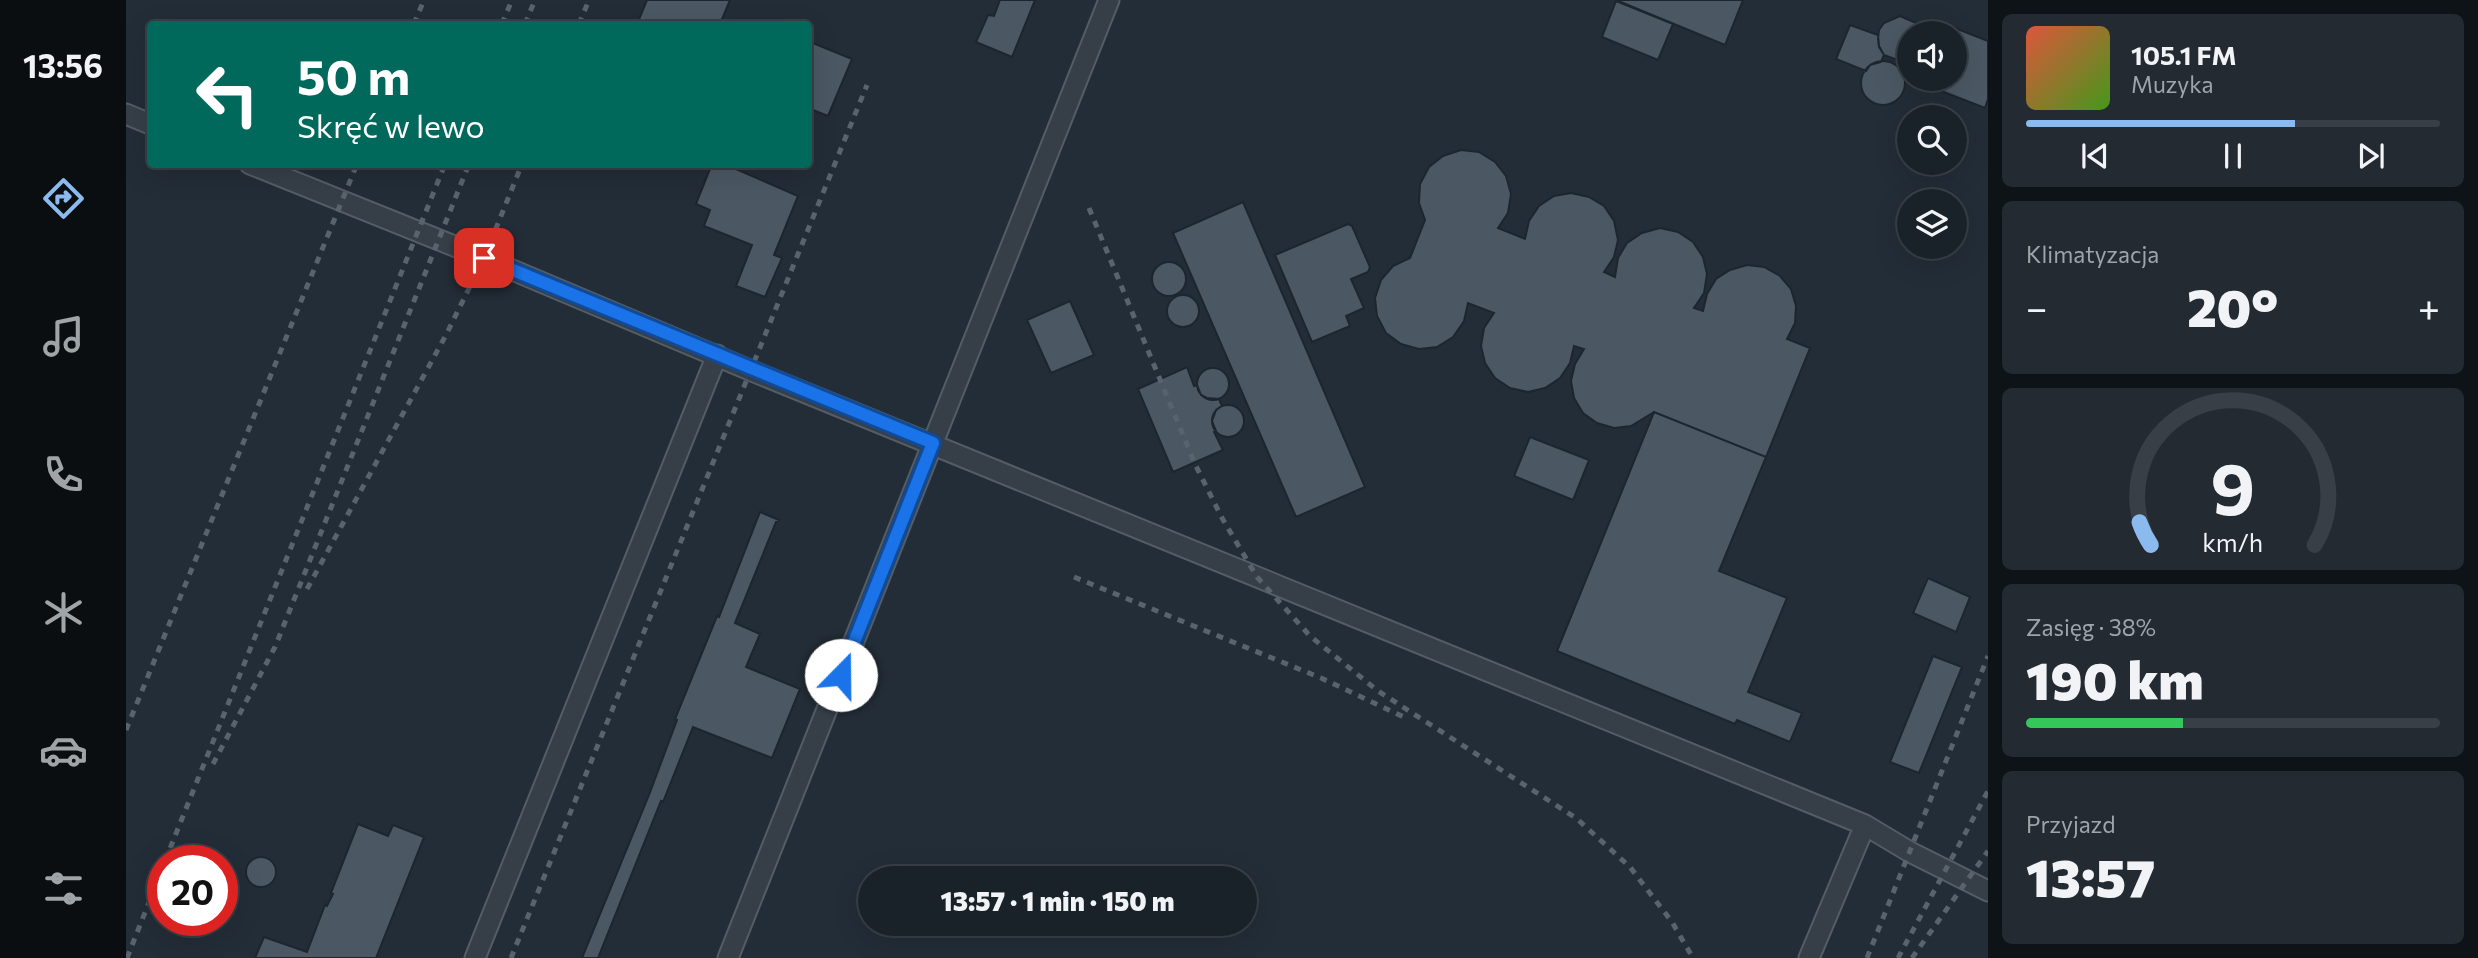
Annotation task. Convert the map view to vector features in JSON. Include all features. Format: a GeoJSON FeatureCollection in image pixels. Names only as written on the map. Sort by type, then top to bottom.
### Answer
{"type":"FeatureCollection","features":[{"type":"Feature","properties":{"kind":"lane"},"geometry":{"type":"LineString","coordinates":[[728,958],[1109,0]]}},
{"type":"Feature","properties":{"kind":"lane"},"geometry":{"type":"LineString","coordinates":[[126,114],[147,123]]}},
{"type":"Feature","properties":{"kind":"lane"},"geometry":{"type":"LineString","coordinates":[[260,168],[1865,825],[1910,852],[1988,891]]}},
{"type":"Feature","properties":{"kind":"lane"},"geometry":{"type":"LineString","coordinates":[[475,958],[716,355]]}},
{"type":"Feature","properties":{"kind":"lane"},"geometry":{"type":"LineString","coordinates":[[1809,958],[1865,825]]}},
{"type":"Feature","properties":{"kind":"building"},"geometry":{"type":"Polygon","coordinates":[[[647,0],[730,0],[721,21],[638,21],[647,0]]]}},
{"type":"Feature","properties":{"kind":"building"},"geometry":{"type":"Polygon","coordinates":[[[1000,0],[1035,0],[1012,57],[976,42],[988,15],[994,16],[1000,0]]]}},
{"type":"Feature","properties":{"kind":"building"},"geometry":{"type":"Polygon","coordinates":[[[1616,0],[1743,0],[1725,45],[1616,0]]]}},
{"type":"Feature","properties":{"kind":"building"},"geometry":{"type":"Polygon","coordinates":[[[1616,1],[1673,24],[1658,60],[1602,37],[1616,1]]]}},
{"type":"Feature","properties":{"kind":"building"},"geometry":{"type":"Polygon","coordinates":[[[1900,16],[1911,21],[1897,21],[1897,60],[1884,55],[1879,47],[1879,30],[1884,23],[1900,16]]]}},
{"type":"Feature","properties":{"kind":"building"},"geometry":{"type":"Polygon","coordinates":[[[1850,25],[1878,35],[1879,46],[1884,55],[1881,62],[1870,65],[1866,71],[1836,59],[1850,25]]]}},
{"type":"Feature","properties":{"kind":"building"},"geometry":{"type":"Polygon","coordinates":[[[1967,33],[1988,41],[1988,99],[1985,108],[1941,91],[1967,91],[1967,33]]]}},
{"type":"Feature","properties":{"kind":"building"},"geometry":{"type":"Polygon","coordinates":[[[812,43],[852,59],[828,116],[812,110],[812,43]]]}},
{"type":"Feature","properties":{"kind":"building"},"geometry":{"type":"Polygon","coordinates":[[[1875,63],[1891,63],[1897,67],[1897,91],[1903,91],[1891,103],[1875,103],[1863,91],[1863,75],[1875,63]]]}},
{"type":"Feature","properties":{"kind":"building"},"geometry":{"type":"Polygon","coordinates":[[[1461,150],[1479,152],[1495,162],[1506,176],[1511,194],[1508,213],[1498,228],[1525,239],[1529,221],[1539,206],[1554,196],[1571,193],[1589,197],[1604,206],[1614,221],[1618,240],[1614,257],[1604,272],[1615,277],[1618,258],[1627,243],[1642,233],[1660,228],[1678,232],[1693,242],[1703,257],[1707,274],[1704,293],[1694,308],[1703,311],[1707,294],[1716,279],[1730,270],[1747,265],[1764,267],[1780,276],[1791,289],[1796,306],[1795,323],[1787,339],[1810,348],[1766,457],[1654,412],[1631,426],[1614,428],[1597,423],[1583,413],[1574,398],[1571,381],[1575,364],[1584,349],[1574,346],[1570,363],[1560,378],[1545,388],[1528,392],[1510,388],[1495,378],[1485,363],[1481,346],[1484,328],[1494,313],[1468,303],[1464,321],[1453,337],[1437,347],[1419,349],[1401,344],[1386,333],[1377,316],[1375,298],[1381,280],[1393,266],[1410,258],[1425,220],[1419,203],[1420,184],[1429,167],[1443,156],[1461,150]]]}},
{"type":"Feature","properties":{"kind":"building"},"geometry":{"type":"Polygon","coordinates":[[[710,168],[734,168],[798,196],[774,255],[782,258],[765,297],[736,286],[752,245],[704,226],[710,210],[696,204],[710,168]]]}},
{"type":"Feature","properties":{"kind":"building"},"geometry":{"type":"Polygon","coordinates":[[[1243,202],[1365,487],[1296,517],[1173,233],[1243,202]]]}},
{"type":"Feature","properties":{"kind":"building"},"geometry":{"type":"Polygon","coordinates":[[[1348,224],[1352,226],[1370,267],[1368,272],[1351,279],[1364,308],[1346,316],[1350,326],[1312,342],[1275,255],[1348,224]]]}},
{"type":"Feature","properties":{"kind":"building"},"geometry":{"type":"Polygon","coordinates":[[[1169,262],[1181,267],[1186,279],[1181,291],[1169,296],[1157,291],[1152,279],[1157,267],[1169,262]]]}},
{"type":"Feature","properties":{"kind":"building"},"geometry":{"type":"Polygon","coordinates":[[[1183,295],[1195,299],[1199,311],[1195,323],[1183,327],[1171,323],[1167,311],[1171,299],[1183,295]]]}},
{"type":"Feature","properties":{"kind":"building"},"geometry":{"type":"Polygon","coordinates":[[[1070,301],[1094,355],[1051,373],[1027,320],[1070,301]]]}},
{"type":"Feature","properties":{"kind":"building"},"geometry":{"type":"Polygon","coordinates":[[[1187,367],[1194,386],[1197,385],[1201,395],[1219,399],[1222,406],[1216,410],[1212,421],[1223,450],[1173,472],[1138,389],[1187,367]]]}},
{"type":"Feature","properties":{"kind":"building"},"geometry":{"type":"Polygon","coordinates":[[[1213,368],[1224,373],[1229,384],[1224,395],[1213,400],[1202,395],[1197,384],[1202,373],[1213,368]]]}},
{"type":"Feature","properties":{"kind":"building"},"geometry":{"type":"Polygon","coordinates":[[[1228,405],[1239,410],[1244,421],[1239,432],[1228,437],[1217,432],[1212,421],[1217,410],[1228,405]]]}},
{"type":"Feature","properties":{"kind":"building"},"geometry":{"type":"Polygon","coordinates":[[[1654,412],[1766,457],[1719,571],[1787,598],[1748,692],[1802,713],[1790,742],[1737,720],[1735,724],[1557,651],[1654,412]]]}},
{"type":"Feature","properties":{"kind":"building"},"geometry":{"type":"Polygon","coordinates":[[[1530,437],[1589,460],[1573,500],[1514,476],[1530,437]]]}},
{"type":"Feature","properties":{"kind":"building"},"geometry":{"type":"Polygon","coordinates":[[[760,512],[779,520],[735,623],[760,634],[746,667],[800,689],[772,758],[693,727],[598,958],[582,958],[649,795],[677,720],[675,719],[760,512]]]}},
{"type":"Feature","properties":{"kind":"building"},"geometry":{"type":"Polygon","coordinates":[[[1928,578],[1970,597],[1956,632],[1913,613],[1928,578]]]}},
{"type":"Feature","properties":{"kind":"building"},"geometry":{"type":"Polygon","coordinates":[[[1933,656],[1962,667],[1919,773],[1890,762],[1933,656]]]}},
{"type":"Feature","properties":{"kind":"building"},"geometry":{"type":"Polygon","coordinates":[[[358,824],[388,836],[393,825],[424,837],[376,958],[255,958],[264,937],[307,952],[325,905],[327,906],[333,894],[331,893],[358,824]]]}},
{"type":"Feature","properties":{"kind":"building"},"geometry":{"type":"Polygon","coordinates":[[[261,857],[272,861],[276,872],[272,883],[261,887],[250,883],[246,872],[250,861],[261,857]]]}},
{"type":"Feature","properties":{"kind":"railway"},"geometry":{"type":"LineString","coordinates":[[415,21],[424,0]]}},
{"type":"Feature","properties":{"kind":"railway"},"geometry":{"type":"LineString","coordinates":[[503,21],[512,0]]}},
{"type":"Feature","properties":{"kind":"railway"},"geometry":{"type":"LineString","coordinates":[[526,21],[535,0]]}},
{"type":"Feature","properties":{"kind":"railway"},"geometry":{"type":"LineString","coordinates":[[580,21],[589,0]]}},
{"type":"Feature","properties":{"kind":"railway"},"geometry":{"type":"LineString","coordinates":[[511,958],[867,85]]}},
{"type":"Feature","properties":{"kind":"railway"},"geometry":{"type":"LineString","coordinates":[[126,730],[355,168]]}},
{"type":"Feature","properties":{"kind":"railway"},"geometry":{"type":"LineString","coordinates":[[171,845],[443,168]]}},
{"type":"Feature","properties":{"kind":"railway"},"geometry":{"type":"LineString","coordinates":[[213,764],[275,647],[467,168]]}},
{"type":"Feature","properties":{"kind":"railway"},"geometry":{"type":"LineString","coordinates":[[307,589],[446,335],[484,258],[520,168]]}},
{"type":"Feature","properties":{"kind":"railway"},"geometry":{"type":"LineString","coordinates":[[1089,208],[1195,464],[1222,518],[1257,577],[1310,636],[1378,691],[1576,818],[1630,867],[1672,922],[1693,958]]}},
{"type":"Feature","properties":{"kind":"railway"},"geometry":{"type":"LineString","coordinates":[[1074,577],[1321,678],[1406,718]]}},
{"type":"Feature","properties":{"kind":"railway"},"geometry":{"type":"LineString","coordinates":[[1867,958],[1988,656]]}},
{"type":"Feature","properties":{"kind":"railway"},"geometry":{"type":"LineString","coordinates":[[1898,958],[1988,791]]}},
{"type":"Feature","properties":{"kind":"railway"},"geometry":{"type":"LineString","coordinates":[[1912,958],[1988,851]]}},
{"type":"Feature","properties":{"kind":"railway"},"geometry":{"type":"LineString","coordinates":[[127,958],[147,907]]}},
{"type":"Feature","properties":{"kind":"route"},"geometry":{"type":"LineString","coordinates":[[484,258],[752,371],[933,443],[841,675]]}}]}
